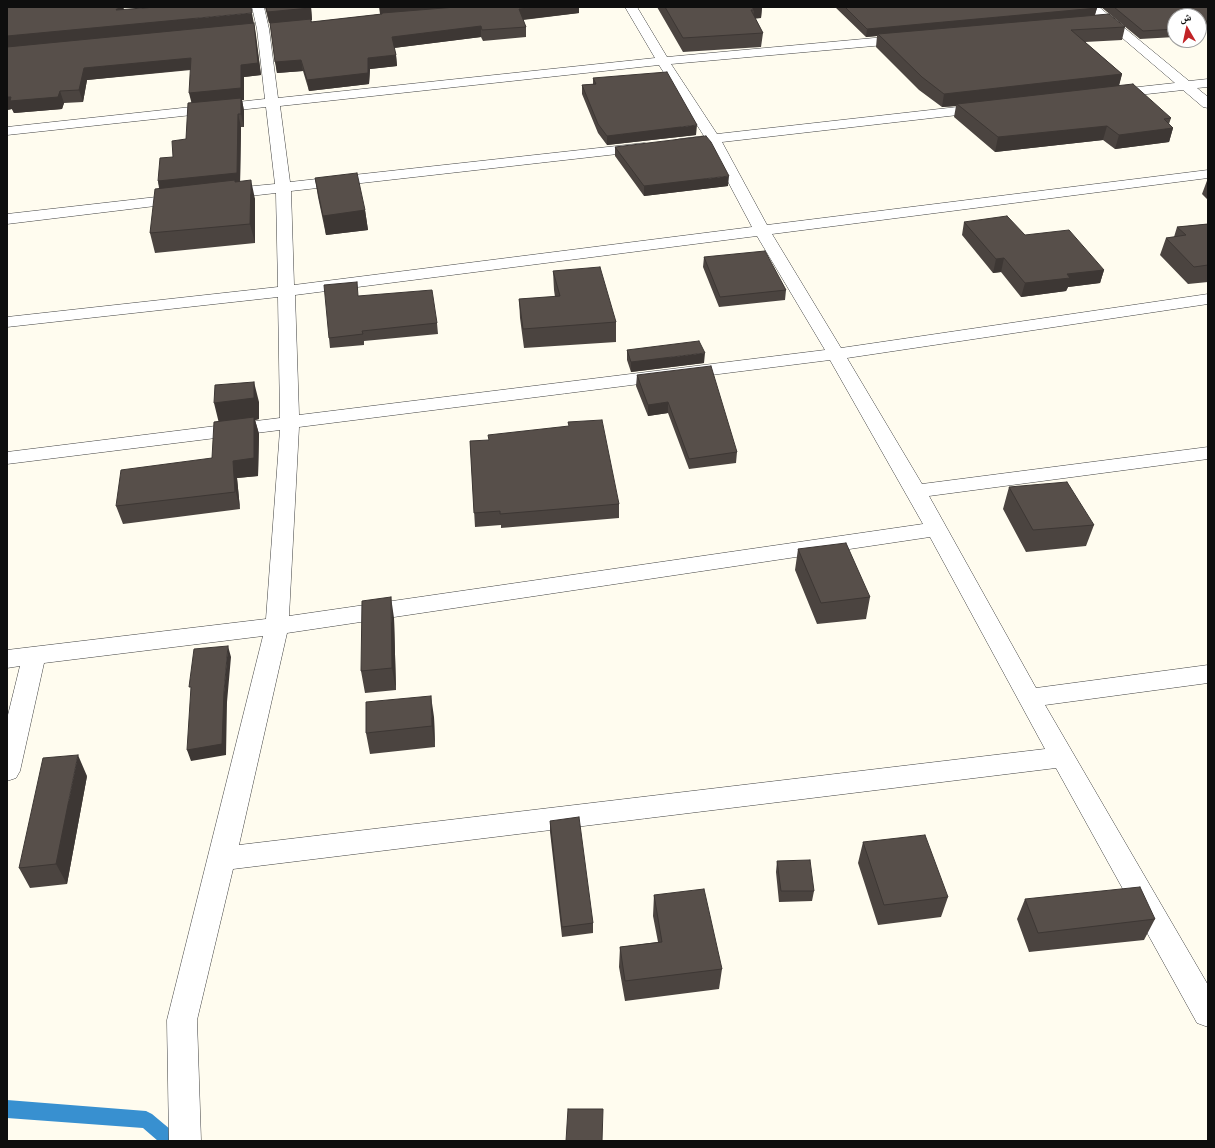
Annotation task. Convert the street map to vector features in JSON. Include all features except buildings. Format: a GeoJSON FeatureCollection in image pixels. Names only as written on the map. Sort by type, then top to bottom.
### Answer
{"type":"FeatureCollection","features":[{"type":"Feature","properties":{"kind":"street"},"geometry":{"type":"LineString","coordinates":[[185,1141],[182,1020],[277,626],[290,422],[283,188],[271,103],[263,29],[258,7]]}},
{"type":"Feature","properties":{"kind":"street"},"geometry":{"type":"LineString","coordinates":[[632,7],[663,61],[713,139],[762,231],[916,491],[1063,757],[1208,1013]]}},
{"type":"Feature","properties":{"kind":"street"},"geometry":{"type":"LineString","coordinates":[[1092,7],[1208,104]]}},
{"type":"Feature","properties":{"kind":"street"},"geometry":{"type":"LineString","coordinates":[[1093,23],[1109,21]]}},
{"type":"Feature","properties":{"kind":"street"},"geometry":{"type":"LineString","coordinates":[[7,131],[663,61],[918,38]]}},
{"type":"Feature","properties":{"kind":"street"},"geometry":{"type":"LineString","coordinates":[[1099,95],[1208,83]]}},
{"type":"Feature","properties":{"kind":"street"},"geometry":{"type":"LineString","coordinates":[[212,196],[996,107]]}},
{"type":"Feature","properties":{"kind":"street"},"geometry":{"type":"LineString","coordinates":[[7,322],[286,291],[1208,174]]}},
{"type":"Feature","properties":{"kind":"street"},"geometry":{"type":"LineString","coordinates":[[7,219],[196,197]]}},
{"type":"Feature","properties":{"kind":"street"},"geometry":{"type":"LineString","coordinates":[[7,458],[836,354],[1208,299]]}},
{"type":"Feature","properties":{"kind":"street"},"geometry":{"type":"LineString","coordinates":[[916,491],[1208,453]]}},
{"type":"Feature","properties":{"kind":"street"},"geometry":{"type":"LineString","coordinates":[[7,659],[277,626],[937,529]]}},
{"type":"Feature","properties":{"kind":"street"},"geometry":{"type":"LineString","coordinates":[[7,771],[34,656]]}},
{"type":"Feature","properties":{"kind":"street"},"geometry":{"type":"LineString","coordinates":[[1030,698],[1208,674]]}},
{"type":"Feature","properties":{"kind":"street"},"geometry":{"type":"LineString","coordinates":[[222,859],[1063,757]]}},
{"type":"Feature","properties":{"kind":"waterway"},"geometry":{"type":"LineString","coordinates":[[7,1109],[146,1120],[171,1141]]}}]}
